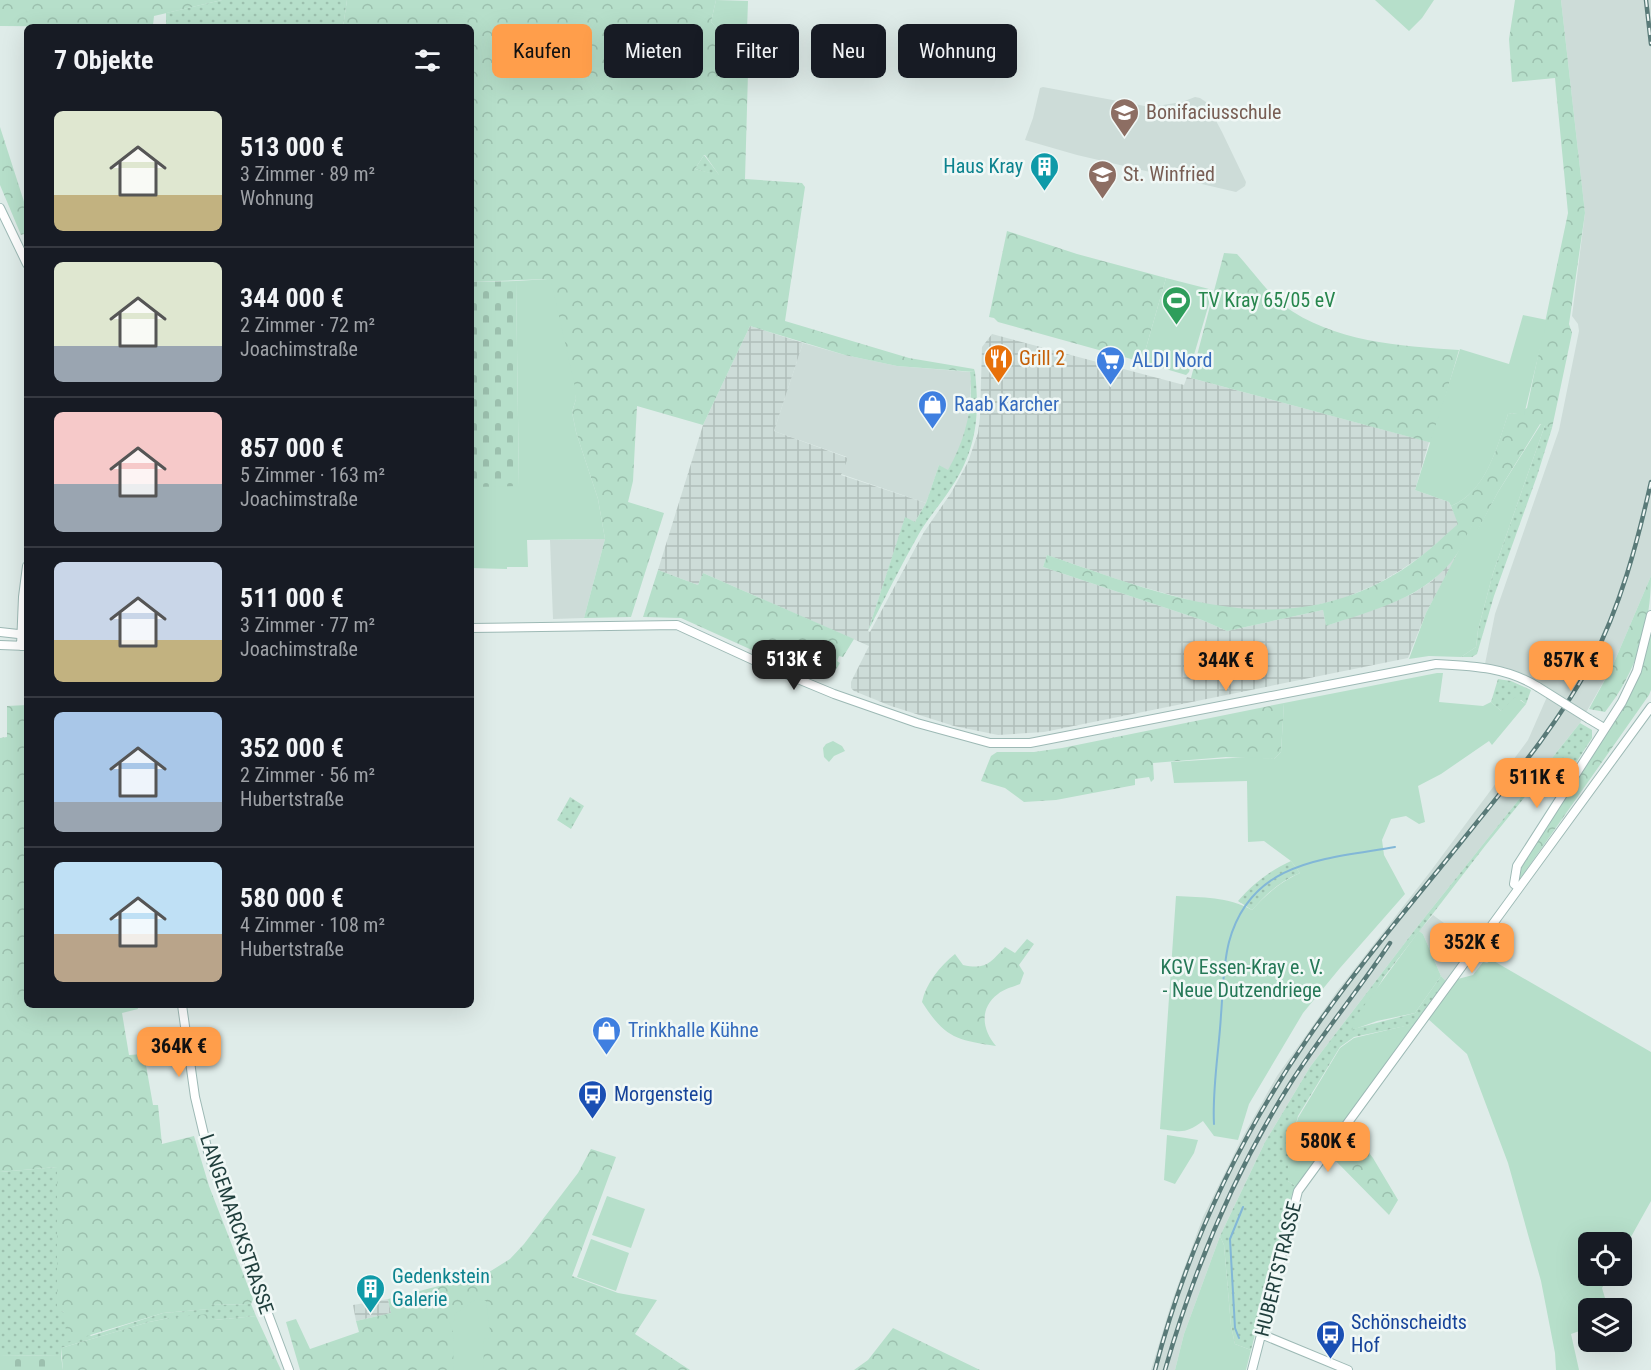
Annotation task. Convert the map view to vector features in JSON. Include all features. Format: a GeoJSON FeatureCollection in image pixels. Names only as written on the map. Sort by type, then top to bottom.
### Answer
{"type":"FeatureCollection","features":[{"type":"Feature","properties":{"kind":"street"},"geometry":{"type":"LineString","coordinates":[[0,208],[24,258]]}},
{"type":"Feature","properties":{"kind":"street"},"geometry":{"type":"LineString","coordinates":[[0,645],[24,646],[24,589]]}},
{"type":"Feature","properties":{"kind":"street"},"geometry":{"type":"LineString","coordinates":[[1518,887],[1514,884],[1517,866],[1622,702],[1637,671],[1651,615]]}},
{"type":"Feature","properties":{"kind":"street"},"geometry":{"type":"LineString","coordinates":[[474,628],[677,625],[834,694],[917,723],[990,743],[1030,743],[1436,664],[1482,666],[1506,672],[1538,687],[1604,728]]}},
{"type":"Feature","properties":{"kind":"street"},"geometry":{"type":"LineString","coordinates":[[0,632],[24,635]]}},
{"type":"Feature","properties":{"kind":"street","name":"HUBERTSTRASSE"},"geometry":{"type":"LineString","coordinates":[[1252,1370],[1298,1191],[1651,707]]}},
{"type":"Feature","properties":{"kind":"street","name":"LANGEMARCKSTRASSE"},"geometry":{"type":"LineString","coordinates":[[183,1008],[195,1097],[209,1156],[289,1370]]}},
{"type":"Feature","properties":{"kind":"street"},"geometry":{"type":"LineString","coordinates":[[1261,1334],[1348,1370]]}},
{"type":"Feature","properties":{"kind":"shaded area"},"geometry":{"type":"Polygon","coordinates":[[[1561,0],[1651,0],[1651,576],[1613,665],[1580,723],[1417,927],[1310,1067],[1265,1142],[1220,1236],[1184,1334],[1175,1370],[1151,1370],[1172,1301],[1203,1217],[1242,1138],[1277,1076],[1338,990],[1430,872],[1528,740],[1550,690],[1507,668],[1485,664],[1495,614],[1559,430],[1579,331],[1578,324],[1572,316],[1585,213],[1561,0]]]}},
{"type":"Feature","properties":{"kind":"shaded area","name":"Bonifaciusschule"},"geometry":{"type":"Polygon","coordinates":[[[1040,88],[1150,107],[1182,102],[1195,97],[1200,98],[1206,102],[1222,132],[1246,182],[1245,186],[1236,192],[1077,155],[1025,140],[1040,88]]]}},
{"type":"Feature","properties":{"kind":"shaded area"},"geometry":{"type":"Polygon","coordinates":[[[750,326],[803,343],[774,431],[848,458],[841,475],[926,503],[915,522],[905,518],[868,631],[870,632],[924,532],[951,493],[968,462],[978,433],[980,417],[982,347],[992,334],[1184,385],[1187,377],[1429,442],[1415,490],[1449,502],[1459,524],[1423,555],[1377,584],[1342,599],[1299,609],[1274,611],[1236,609],[1200,603],[1128,583],[1047,555],[1043,567],[1202,620],[1227,631],[1323,610],[1326,626],[1412,594],[1432,581],[1457,555],[1426,613],[1408,658],[1044,732],[998,735],[954,726],[891,706],[851,688],[851,682],[869,646],[703,573],[698,585],[658,570],[703,425],[750,326]]]}},
{"type":"Feature","properties":{"kind":"shaded area"},"geometry":{"type":"Polygon","coordinates":[[[803,343],[897,366],[970,372],[968,422],[958,453],[948,471],[939,465],[926,503],[841,474],[847,457],[774,431],[803,343]]]}},
{"type":"Feature","properties":{"kind":"shaded area"},"geometry":{"type":"Polygon","coordinates":[[[605,539],[584,618],[553,619],[550,540],[605,539]]]}},
{"type":"Feature","properties":{"kind":"shaded area"},"geometry":{"type":"Polygon","coordinates":[[[1433,915],[1448,926],[1452,923],[1478,941],[1448,983],[1441,976],[1423,934],[1419,931],[1433,915]]]}},
{"type":"Feature","properties":{"kind":"shaded area"},"geometry":{"type":"Polygon","coordinates":[[[388,1299],[391,1313],[356,1321],[353,1305],[388,1299]]]}},
{"type":"Feature","properties":{"kind":"green space"},"geometry":{"type":"Polygon","coordinates":[[[0,0],[222,0],[154,16],[153,24],[0,26],[0,0]]]}},
{"type":"Feature","properties":{"kind":"green space"},"geometry":{"type":"Polygon","coordinates":[[[222,0],[347,0],[343,24],[166,24],[166,13],[222,0]]]}},
{"type":"Feature","properties":{"kind":"green space"},"geometry":{"type":"Polygon","coordinates":[[[347,0],[716,0],[711,22],[715,26],[715,78],[748,78],[745,179],[802,183],[805,187],[785,321],[909,358],[974,369],[975,372],[897,366],[845,355],[750,326],[703,425],[637,406],[633,481],[628,502],[664,513],[631,617],[584,618],[605,539],[598,499],[576,432],[572,412],[576,399],[548,279],[474,282],[474,24],[343,24],[347,0]],[[705,155],[695,169],[719,175],[705,155]]]}},
{"type":"Feature","properties":{"kind":"green space"},"geometry":{"type":"Polygon","coordinates":[[[716,0],[748,1],[747,24],[715,24],[715,26],[711,22],[716,0]]]}},
{"type":"Feature","properties":{"kind":"green space"},"geometry":{"type":"Polygon","coordinates":[[[1375,0],[1434,0],[1422,18],[1409,31],[1375,0]]]}},
{"type":"Feature","properties":{"kind":"green space"},"geometry":{"type":"Polygon","coordinates":[[[1515,0],[1561,0],[1585,213],[1569,324],[1572,333],[1552,428],[1540,424],[1498,492],[1478,530],[1472,526],[1457,554],[1445,569],[1415,592],[1380,608],[1326,626],[1323,610],[1227,631],[1202,620],[1043,567],[1047,555],[1181,598],[1224,606],[1268,609],[1312,605],[1357,593],[1402,570],[1458,524],[1451,506],[1463,499],[1482,479],[1494,454],[1508,414],[1527,408],[1568,213],[1555,78],[1512,82],[1509,39],[1515,0]]]}},
{"type":"Feature","properties":{"kind":"green space"},"geometry":{"type":"Polygon","coordinates":[[[0,127],[24,202],[24,234],[21,235],[0,185],[0,127]]]}},
{"type":"Feature","properties":{"kind":"green space"},"geometry":{"type":"Polygon","coordinates":[[[704,155],[720,176],[695,169],[704,155]]]}},
{"type":"Feature","properties":{"kind":"green space"},"geometry":{"type":"Polygon","coordinates":[[[1007,231],[1077,254],[1166,278],[1142,362],[998,322],[989,317],[1007,231]]]}},
{"type":"Feature","properties":{"kind":"green space"},"geometry":{"type":"Polygon","coordinates":[[[1224,253],[1237,254],[1283,305],[1323,327],[1391,344],[1459,350],[1432,443],[1191,378],[1224,253]]]}},
{"type":"Feature","properties":{"kind":"green space","name":"TV Kray 65/05 eV"},"geometry":{"type":"Polygon","coordinates":[[[1166,278],[1213,290],[1189,372],[1186,375],[1142,362],[1166,278]]]}},
{"type":"Feature","properties":{"kind":"green space"},"geometry":{"type":"Polygon","coordinates":[[[548,279],[551,281],[574,382],[576,399],[572,412],[576,432],[598,499],[605,539],[527,540],[528,567],[474,568],[474,487],[519,486],[516,281],[548,279]]]}},
{"type":"Feature","properties":{"kind":"green space"},"geometry":{"type":"Polygon","coordinates":[[[516,281],[519,487],[474,487],[474,282],[516,281]]]}},
{"type":"Feature","properties":{"kind":"green space"},"geometry":{"type":"Polygon","coordinates":[[[1523,315],[1547,320],[1524,415],[1508,414],[1482,480],[1463,499],[1451,506],[1449,502],[1415,490],[1460,349],[1509,364],[1523,315]]]}},
{"type":"Feature","properties":{"kind":"green space"},"geometry":{"type":"Polygon","coordinates":[[[970,372],[975,372],[977,405],[974,434],[965,462],[949,491],[920,532],[868,631],[905,517],[915,522],[926,503],[939,465],[948,470],[959,447],[967,423],[971,398],[970,372]]]}},
{"type":"Feature","properties":{"kind":"green space"},"geometry":{"type":"Polygon","coordinates":[[[1541,424],[1545,425],[1493,573],[1478,630],[1476,647],[1461,657],[1429,656],[1409,659],[1426,613],[1472,525],[1478,529],[1498,492],[1541,424]]]}},
{"type":"Feature","properties":{"kind":"green space"},"geometry":{"type":"Polygon","coordinates":[[[1545,425],[1552,428],[1494,596],[1477,654],[1472,657],[1461,657],[1476,647],[1478,630],[1493,573],[1545,425]]]}},
{"type":"Feature","properties":{"kind":"green space"},"geometry":{"type":"Polygon","coordinates":[[[658,570],[698,585],[703,573],[854,639],[843,657],[839,656],[837,661],[840,663],[834,671],[827,676],[820,677],[763,655],[681,618],[643,617],[658,570]]]}},
{"type":"Feature","properties":{"kind":"green space"},"geometry":{"type":"Polygon","coordinates":[[[1651,576],[1645,630],[1633,665],[1605,712],[1589,709],[1613,665],[1651,576]]]}},
{"type":"Feature","properties":{"kind":"green space"},"geometry":{"type":"Polygon","coordinates":[[[1651,627],[1651,690],[1649,695],[1520,879],[1519,868],[1618,717],[1636,682],[1651,627]]]}},
{"type":"Feature","properties":{"kind":"green space","name":"KGV Essen-Kray e. V. - Neue Dutzendriege"},"geometry":{"type":"Polygon","coordinates":[[[1443,673],[1439,702],[1483,706],[1491,702],[1501,711],[1515,697],[1526,704],[1492,745],[1489,741],[1441,774],[1418,786],[1425,822],[1419,824],[1406,816],[1391,819],[1382,840],[1384,855],[1405,894],[1303,1013],[1249,1104],[1238,1140],[1214,1136],[1203,1121],[1183,1131],[1160,1129],[1176,896],[1224,900],[1252,910],[1274,889],[1300,873],[1291,861],[1264,841],[1248,842],[1247,781],[1174,783],[1171,762],[1248,757],[1274,759],[1281,752],[1284,703],[1443,673]]]}},
{"type":"Feature","properties":{"kind":"green space"},"geometry":{"type":"Polygon","coordinates":[[[1498,679],[1511,681],[1531,690],[1526,704],[1521,700],[1501,711],[1491,702],[1498,679]]]}},
{"type":"Feature","properties":{"kind":"green space"},"geometry":{"type":"Polygon","coordinates":[[[1284,703],[1281,752],[1274,759],[1226,757],[1153,763],[1154,779],[1151,782],[1149,777],[1135,779],[1135,785],[1056,800],[1024,802],[1005,788],[981,781],[991,756],[997,752],[1034,752],[1062,748],[1284,703]]]}},
{"type":"Feature","properties":{"kind":"green space"},"geometry":{"type":"Polygon","coordinates":[[[24,705],[24,1008],[138,1008],[122,1013],[129,1055],[144,1054],[153,1105],[158,1105],[162,1144],[194,1136],[209,1186],[253,1299],[251,1304],[209,1305],[210,1309],[163,1313],[67,1342],[64,1312],[57,1310],[57,1167],[0,1172],[0,738],[7,737],[7,706],[24,705]]]}},
{"type":"Feature","properties":{"kind":"green space"},"geometry":{"type":"Polygon","coordinates":[[[1580,723],[1592,730],[1592,738],[1563,783],[1546,771],[1384,977],[1353,1029],[1415,1013],[1441,976],[1448,983],[1420,1023],[1354,1037],[1340,1047],[1298,1116],[1288,1155],[1288,1181],[1298,1188],[1292,1194],[1251,1350],[1235,1344],[1231,1326],[1224,1245],[1220,1236],[1265,1142],[1310,1067],[1417,927],[1580,723]]]}},
{"type":"Feature","properties":{"kind":"green space"},"geometry":{"type":"Polygon","coordinates":[[[833,741],[842,746],[845,751],[834,756],[829,762],[824,757],[823,748],[833,741]]]}},
{"type":"Feature","properties":{"kind":"green space"},"geometry":{"type":"Polygon","coordinates":[[[570,797],[584,806],[571,829],[557,820],[570,797]]]}},
{"type":"Feature","properties":{"kind":"green space"},"geometry":{"type":"Polygon","coordinates":[[[1291,861],[1300,873],[1274,888],[1252,910],[1238,901],[1262,878],[1291,861]]]}},
{"type":"Feature","properties":{"kind":"green space"},"geometry":{"type":"Polygon","coordinates":[[[1419,931],[1423,934],[1441,976],[1415,1013],[1377,1021],[1352,1030],[1355,1018],[1419,931]]]}},
{"type":"Feature","properties":{"kind":"green space"},"geometry":{"type":"Polygon","coordinates":[[[1027,939],[1034,944],[1019,965],[1024,973],[1020,984],[998,994],[985,1012],[985,1026],[996,1046],[961,1039],[945,1030],[930,1014],[922,1002],[924,995],[939,969],[955,954],[963,965],[982,966],[991,961],[1005,947],[1015,953],[1027,939]]]}},
{"type":"Feature","properties":{"kind":"green space"},"geometry":{"type":"Polygon","coordinates":[[[1492,960],[1651,1052],[1651,1201],[1632,1235],[1632,1232],[1578,1232],[1578,1286],[1603,1286],[1605,1298],[1578,1298],[1578,1332],[1571,1334],[1579,1370],[1556,1370],[1555,1353],[1541,1281],[1508,1163],[1467,1054],[1427,1018],[1454,980],[1473,975],[1483,962],[1487,963],[1492,960]]]}},
{"type":"Feature","properties":{"kind":"green space"},"geometry":{"type":"Polygon","coordinates":[[[1418,1024],[1298,1188],[1288,1181],[1288,1155],[1298,1118],[1340,1048],[1354,1038],[1418,1024]]]}},
{"type":"Feature","properties":{"kind":"green space"},"geometry":{"type":"Polygon","coordinates":[[[1348,1126],[1373,1158],[1398,1200],[1389,1215],[1328,1153],[1348,1126]]]}},
{"type":"Feature","properties":{"kind":"green space"},"geometry":{"type":"Polygon","coordinates":[[[1167,1135],[1198,1140],[1194,1153],[1175,1184],[1164,1180],[1167,1135]]]}},
{"type":"Feature","properties":{"kind":"green space"},"geometry":{"type":"Polygon","coordinates":[[[591,1149],[616,1157],[572,1276],[618,1293],[657,1300],[635,1334],[690,1370],[300,1370],[286,1322],[296,1319],[310,1349],[359,1332],[356,1321],[391,1313],[388,1299],[486,1274],[510,1259],[524,1244],[578,1173],[591,1149]]]}},
{"type":"Feature","properties":{"kind":"green space"},"geometry":{"type":"Polygon","coordinates":[[[57,1167],[57,1309],[64,1312],[91,1336],[163,1313],[209,1309],[209,1305],[251,1304],[256,1316],[214,1320],[169,1318],[61,1348],[61,1356],[0,1355],[0,1172],[57,1167]]]}},
{"type":"Feature","properties":{"kind":"green space"},"geometry":{"type":"Polygon","coordinates":[[[607,1196],[645,1209],[631,1248],[592,1235],[607,1196]]]}},
{"type":"Feature","properties":{"kind":"green space"},"geometry":{"type":"Polygon","coordinates":[[[1220,1236],[1224,1245],[1231,1326],[1235,1344],[1251,1350],[1246,1370],[1175,1370],[1184,1334],[1220,1236]]]}},
{"type":"Feature","properties":{"kind":"green space"},"geometry":{"type":"Polygon","coordinates":[[[591,1239],[629,1253],[616,1291],[577,1277],[591,1239]]]}},
{"type":"Feature","properties":{"kind":"green space"},"geometry":{"type":"Polygon","coordinates":[[[476,1299],[486,1301],[491,1338],[483,1339],[484,1370],[453,1370],[454,1334],[449,1323],[454,1321],[455,1314],[476,1299]]]}},
{"type":"Feature","properties":{"kind":"green space"},"geometry":{"type":"Polygon","coordinates":[[[209,1314],[214,1320],[256,1316],[281,1370],[63,1370],[61,1348],[149,1322],[209,1314]]]}},
{"type":"Feature","properties":{"kind":"green space"},"geometry":{"type":"Polygon","coordinates":[[[893,1328],[980,1370],[854,1370],[868,1360],[893,1328]]]}},
{"type":"Feature","properties":{"kind":"green space"},"geometry":{"type":"Polygon","coordinates":[[[0,1355],[61,1356],[63,1370],[0,1370],[0,1355]]]}},
{"type":"Feature","properties":{"kind":"waterway"},"geometry":{"type":"LineString","coordinates":[[1214,1124],[1224,969],[1229,942],[1240,915],[1255,894],[1273,879],[1294,868],[1343,855],[1395,847]]}},
{"type":"Feature","properties":{"kind":"waterway"},"geometry":{"type":"LineString","coordinates":[[1239,1338],[1235,1328],[1230,1239],[1243,1207]]}},
{"type":"Feature","properties":{"kind":"railway"},"geometry":{"type":"LineString","coordinates":[[1646,0],[1651,44]]}},
{"type":"Feature","properties":{"kind":"railway"},"geometry":{"type":"LineString","coordinates":[[1155,1370],[1182,1282],[1217,1197],[1237,1156],[1283,1076],[1348,984],[1389,930],[1506,787],[1579,685],[1602,641],[1619,597],[1651,482]]}},
{"type":"Feature","properties":{"kind":"railway"},"geometry":{"type":"LineString","coordinates":[[1165,1370],[1189,1295],[1217,1223],[1251,1152],[1290,1084],[1390,943]]}},
{"type":"Feature","properties":{"kind":"place","name":"Bonifaciusschule"},"geometry":{"type":"Point","coordinates":[1125,138]}},
{"type":"Feature","properties":{"kind":"place","name":"Haus Kray"},"geometry":{"type":"Point","coordinates":[1044,192]}},
{"type":"Feature","properties":{"kind":"place","name":"St. Winfried"},"geometry":{"type":"Point","coordinates":[1102,200]}},
{"type":"Feature","properties":{"kind":"place","name":"TV Kray 65/05 eV"},"geometry":{"type":"Point","coordinates":[1177,326]}},
{"type":"Feature","properties":{"kind":"place","name":"Grill 2"},"geometry":{"type":"Point","coordinates":[998,384]}},
{"type":"Feature","properties":{"kind":"place","name":"ALDI Nord"},"geometry":{"type":"Point","coordinates":[1111,386]}},
{"type":"Feature","properties":{"kind":"place","name":"Raab Karcher"},"geometry":{"type":"Point","coordinates":[933,430]}},
{"type":"Feature","properties":{"kind":"place","name":"Trinkhalle Kühne"},"geometry":{"type":"Point","coordinates":[607,1056]}},
{"type":"Feature","properties":{"kind":"place","name":"Morgensteig"},"geometry":{"type":"Point","coordinates":[593,1120]}},
{"type":"Feature","properties":{"kind":"place","name":"Gedenkstein Galerie"},"geometry":{"type":"Point","coordinates":[371,1314]}},
{"type":"Feature","properties":{"kind":"place","name":"Schönscheidts Hof"},"geometry":{"type":"Point","coordinates":[1330,1360]}}]}
